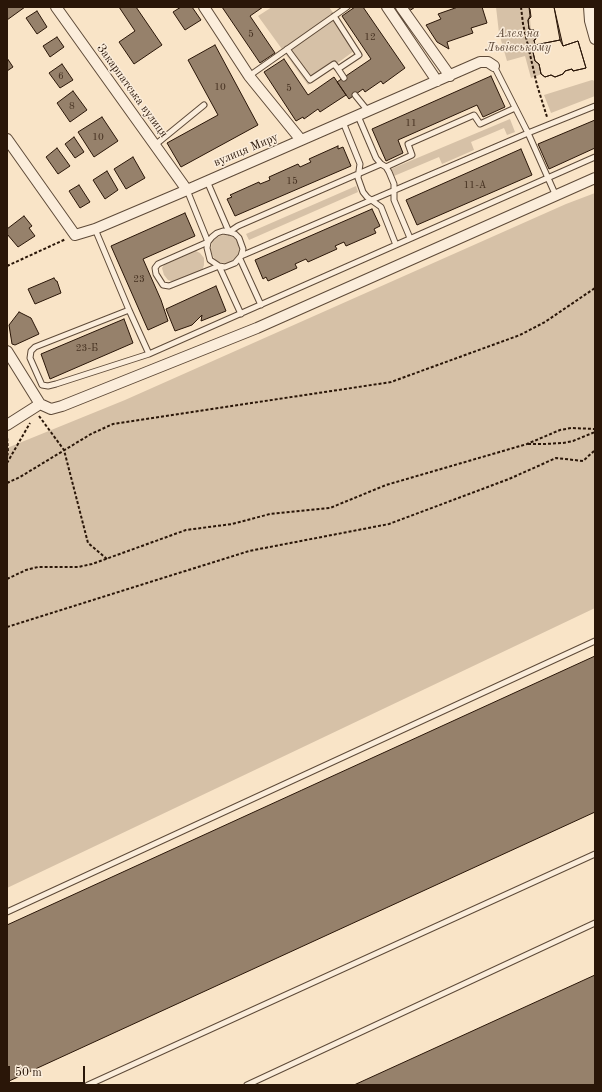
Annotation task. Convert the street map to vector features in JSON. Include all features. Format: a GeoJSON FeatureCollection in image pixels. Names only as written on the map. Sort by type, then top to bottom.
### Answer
{"type":"FeatureCollection","features":[{"type":"Feature","properties":{"kind":"street","name":"Закарпатська вулиця"},"geometry":{"type":"LineString","coordinates":[[56,7],[186,190]]}},
{"type":"Feature","properties":{"kind":"street"},"geometry":{"type":"LineString","coordinates":[[205,7],[249,76],[301,140]]}},
{"type":"Feature","properties":{"kind":"street"},"geometry":{"type":"LineString","coordinates":[[387,7],[437,81]]}},
{"type":"Feature","properties":{"kind":"street"},"geometry":{"type":"LineString","coordinates":[[401,7],[450,76]]}},
{"type":"Feature","properties":{"kind":"street"},"geometry":{"type":"LineString","coordinates":[[589,7],[590,21],[595,39]]}},
{"type":"Feature","properties":{"kind":"street","name":"вулиця Миру"},"geometry":{"type":"LineString","coordinates":[[75,235],[95,230],[480,62],[488,62],[494,66]]}},
{"type":"Feature","properties":{"kind":"street"},"geometry":{"type":"LineString","coordinates":[[7,139],[75,235]]}},
{"type":"Feature","properties":{"kind":"street"},"geometry":{"type":"LineString","coordinates":[[7,425],[38,408],[51,409],[62,406],[256,328],[595,178]]}},
{"type":"Feature","properties":{"kind":"street"},"geometry":{"type":"LineString","coordinates":[[10,355],[38,408]]}},
{"type":"Feature","properties":{"kind":"lane"},"geometry":{"type":"LineString","coordinates":[[249,76],[347,7]]}},
{"type":"Feature","properties":{"kind":"lane"},"geometry":{"type":"LineString","coordinates":[[334,16],[358,55],[338,69]]}},
{"type":"Feature","properties":{"kind":"lane"},"geometry":{"type":"LineString","coordinates":[[287,49],[310,80],[334,64],[344,78]]}},
{"type":"Feature","properties":{"kind":"lane"},"geometry":{"type":"LineString","coordinates":[[494,66],[528,133],[556,196]]}},
{"type":"Feature","properties":{"kind":"lane"},"geometry":{"type":"LineString","coordinates":[[355,95],[368,111]]}},
{"type":"Feature","properties":{"kind":"lane"},"geometry":{"type":"LineString","coordinates":[[155,145],[204,105]]}},
{"type":"Feature","properties":{"kind":"lane"},"geometry":{"type":"LineString","coordinates":[[261,305],[240,257],[243,249],[242,243],[234,234],[229,232],[223,231],[217,233],[208,242],[158,264],[155,268],[156,274],[163,285],[169,286],[219,266],[231,266],[240,257],[393,190],[595,106]]}},
{"type":"Feature","properties":{"kind":"lane"},"geometry":{"type":"LineString","coordinates":[[386,167],[412,155],[408,144],[474,115],[480,124],[514,108]]}},
{"type":"Feature","properties":{"kind":"lane"},"geometry":{"type":"LineString","coordinates":[[358,116],[376,158],[386,167],[392,179],[394,184],[394,200],[410,238]]}},
{"type":"Feature","properties":{"kind":"lane"},"geometry":{"type":"LineString","coordinates":[[343,122],[360,164],[359,173],[362,192],[381,207],[396,245]]}},
{"type":"Feature","properties":{"kind":"lane"},"geometry":{"type":"LineString","coordinates":[[129,310],[36,347],[31,351],[30,358],[42,384],[48,386],[56,384],[150,354],[595,157]]}},
{"type":"Feature","properties":{"kind":"lane"},"geometry":{"type":"LineString","coordinates":[[229,232],[238,226],[381,164]]}},
{"type":"Feature","properties":{"kind":"lane"},"geometry":{"type":"LineString","coordinates":[[207,181],[229,232]]}},
{"type":"Feature","properties":{"kind":"lane"},"geometry":{"type":"LineString","coordinates":[[186,190],[208,242],[207,248],[210,260],[219,266],[241,314]]}},
{"type":"Feature","properties":{"kind":"lane"},"geometry":{"type":"LineString","coordinates":[[95,230],[129,310],[150,354]]}},
{"type":"Feature","properties":{"kind":"lane"},"geometry":{"type":"LineString","coordinates":[[7,912],[595,641]]}},
{"type":"Feature","properties":{"kind":"lane"},"geometry":{"type":"LineString","coordinates":[[88,1085],[595,854]]}},
{"type":"Feature","properties":{"kind":"lane"},"geometry":{"type":"LineString","coordinates":[[247,1085],[595,923]]}},
{"type":"Feature","properties":{"kind":"path"},"geometry":{"type":"LineString","coordinates":[[521,7],[523,24],[537,85],[550,124]]}},
{"type":"Feature","properties":{"kind":"path"},"geometry":{"type":"LineString","coordinates":[[7,266],[75,235]]}},
{"type":"Feature","properties":{"kind":"path"},"geometry":{"type":"LineString","coordinates":[[7,483],[20,477],[91,434],[113,424],[391,382],[520,335],[545,322],[595,288]]}},
{"type":"Feature","properties":{"kind":"path"},"geometry":{"type":"LineString","coordinates":[[7,463],[38,408],[64,450],[88,543],[107,559]]}},
{"type":"Feature","properties":{"kind":"path"},"geometry":{"type":"LineString","coordinates":[[7,579],[26,570],[38,567],[78,567],[107,559],[186,530],[232,524],[270,514],[330,508],[386,485],[527,444],[560,430],[571,428],[595,429]]}},
{"type":"Feature","properties":{"kind":"path"},"geometry":{"type":"LineString","coordinates":[[7,432],[7,456]]}},
{"type":"Feature","properties":{"kind":"path"},"geometry":{"type":"LineString","coordinates":[[527,444],[563,443],[595,432]]}},
{"type":"Feature","properties":{"kind":"path"},"geometry":{"type":"LineString","coordinates":[[7,627],[249,552],[388,524],[509,479],[556,458],[583,460],[595,450]]}},
{"type":"Feature","properties":{"kind":"green space"},"geometry":{"type":"Polygon","coordinates":[[[272,7],[329,7],[358,48],[308,85],[258,16],[272,7]]]}},
{"type":"Feature","properties":{"kind":"green space","name":"Алея на Львівському"},"geometry":{"type":"Polygon","coordinates":[[[496,7],[529,7],[531,30],[536,39],[534,40],[536,49],[533,52],[535,61],[539,64],[542,74],[531,78],[525,56],[507,61],[499,33],[496,7]]]}},
{"type":"Feature","properties":{"kind":"green space"},"geometry":{"type":"Polygon","coordinates":[[[592,80],[595,81],[595,96],[551,113],[544,95],[592,80]]]}},
{"type":"Feature","properties":{"kind":"green space"},"geometry":{"type":"Polygon","coordinates":[[[510,119],[515,132],[507,135],[504,128],[471,142],[474,150],[442,164],[439,157],[394,176],[391,169],[510,119]]]}},
{"type":"Feature","properties":{"kind":"green space"},"geometry":{"type":"Polygon","coordinates":[[[356,186],[358,192],[249,240],[246,234],[356,186]]]}},
{"type":"Feature","properties":{"kind":"green space"},"geometry":{"type":"Polygon","coordinates":[[[595,193],[595,608],[7,888],[7,448],[125,400],[566,204],[595,193]]]}},
{"type":"Feature","properties":{"kind":"green space"},"geometry":{"type":"Polygon","coordinates":[[[225,235],[235,239],[239,249],[235,259],[225,263],[215,259],[211,249],[215,239],[225,235]]]}},
{"type":"Feature","properties":{"kind":"green space"},"geometry":{"type":"Polygon","coordinates":[[[194,250],[200,253],[204,258],[202,271],[174,282],[168,280],[164,275],[162,268],[165,263],[194,250]]]}},
{"type":"Feature","properties":{"kind":"building"},"geometry":{"type":"Polygon","coordinates":[[[7,7],[25,7],[7,20],[7,7]]]}},
{"type":"Feature","properties":{"kind":"building"},"geometry":{"type":"Polygon","coordinates":[[[119,7],[136,7],[162,45],[134,64],[119,42],[135,31],[119,7]]]}},
{"type":"Feature","properties":{"kind":"building"},"geometry":{"type":"Polygon","coordinates":[[[181,7],[192,7],[201,20],[185,30],[173,12],[181,7]]]}},
{"type":"Feature","properties":{"kind":"building"},"geometry":{"type":"Polygon","coordinates":[[[222,7],[263,7],[250,16],[275,53],[260,63],[222,7]]]}},
{"type":"Feature","properties":{"kind":"building"},"geometry":{"type":"Polygon","coordinates":[[[355,7],[363,7],[405,68],[383,84],[381,81],[365,92],[363,89],[349,99],[337,82],[371,59],[342,16],[355,7]]]}},
{"type":"Feature","properties":{"kind":"building"},"geometry":{"type":"Polygon","coordinates":[[[404,7],[415,7],[408,12],[404,7]]]}},
{"type":"Feature","properties":{"kind":"building"},"geometry":{"type":"Polygon","coordinates":[[[458,7],[482,7],[487,23],[471,28],[473,33],[447,42],[449,49],[437,42],[426,25],[441,19],[438,14],[458,7]]]}},
{"type":"Feature","properties":{"kind":"building"},"geometry":{"type":"Polygon","coordinates":[[[528,7],[554,7],[563,46],[578,41],[586,68],[565,71],[563,74],[555,77],[551,75],[545,77],[541,74],[539,64],[535,61],[533,52],[536,49],[534,40],[536,39],[534,30],[529,29],[528,20],[531,17],[530,9],[528,7]]]}},
{"type":"Feature","properties":{"kind":"building"},"geometry":{"type":"Polygon","coordinates":[[[529,7],[554,7],[560,40],[535,45],[534,40],[536,39],[529,29],[529,7]]]}},
{"type":"Feature","properties":{"kind":"building"},"geometry":{"type":"Polygon","coordinates":[[[37,11],[47,27],[37,34],[26,18],[37,11]]]}},
{"type":"Feature","properties":{"kind":"building"},"geometry":{"type":"Polygon","coordinates":[[[57,37],[64,47],[50,57],[43,46],[57,37]]]}},
{"type":"Feature","properties":{"kind":"building"},"geometry":{"type":"Polygon","coordinates":[[[560,40],[563,46],[578,41],[586,68],[565,71],[563,74],[555,77],[551,75],[545,77],[541,74],[539,64],[535,61],[533,52],[536,49],[535,45],[560,40]]]}},
{"type":"Feature","properties":{"kind":"building"},"geometry":{"type":"Polygon","coordinates":[[[215,45],[258,125],[181,167],[167,143],[218,115],[188,60],[215,45]]]}},
{"type":"Feature","properties":{"kind":"building"},"geometry":{"type":"Polygon","coordinates":[[[7,58],[13,67],[7,71],[7,58]]]}},
{"type":"Feature","properties":{"kind":"building"},"geometry":{"type":"Polygon","coordinates":[[[284,59],[308,95],[334,77],[346,95],[320,112],[318,109],[304,119],[303,117],[296,121],[264,72],[284,59]]]}},
{"type":"Feature","properties":{"kind":"building"},"geometry":{"type":"Polygon","coordinates":[[[62,64],[73,80],[60,88],[49,73],[62,64]]]}},
{"type":"Feature","properties":{"kind":"building"},"geometry":{"type":"Polygon","coordinates":[[[491,76],[505,107],[483,117],[477,105],[398,140],[403,153],[386,161],[372,129],[491,76]]]}},
{"type":"Feature","properties":{"kind":"building"},"geometry":{"type":"Polygon","coordinates":[[[73,91],[87,110],[70,122],[57,103],[73,91]]]}},
{"type":"Feature","properties":{"kind":"building"},"geometry":{"type":"Polygon","coordinates":[[[102,117],[118,141],[94,157],[78,132],[102,117]]]}},
{"type":"Feature","properties":{"kind":"building"},"geometry":{"type":"Polygon","coordinates":[[[595,120],[595,148],[549,169],[538,144],[595,120]]]}},
{"type":"Feature","properties":{"kind":"building"},"geometry":{"type":"Polygon","coordinates":[[[74,137],[84,152],[75,158],[65,144],[74,137]]]}},
{"type":"Feature","properties":{"kind":"building"},"geometry":{"type":"Polygon","coordinates":[[[338,146],[338,149],[343,147],[351,166],[235,216],[227,199],[232,197],[230,195],[259,182],[260,184],[270,180],[269,177],[298,164],[300,167],[311,162],[309,159],[338,146]]]}},
{"type":"Feature","properties":{"kind":"building"},"geometry":{"type":"Polygon","coordinates":[[[57,148],[70,166],[58,174],[46,157],[57,148]]]}},
{"type":"Feature","properties":{"kind":"building"},"geometry":{"type":"Polygon","coordinates":[[[521,149],[532,175],[417,225],[406,200],[521,149]]]}},
{"type":"Feature","properties":{"kind":"building"},"geometry":{"type":"Polygon","coordinates":[[[133,157],[145,178],[126,189],[114,169],[133,157]]]}},
{"type":"Feature","properties":{"kind":"building"},"geometry":{"type":"Polygon","coordinates":[[[107,171],[118,190],[105,199],[93,180],[107,171]]]}},
{"type":"Feature","properties":{"kind":"building"},"geometry":{"type":"Polygon","coordinates":[[[79,185],[90,202],[80,208],[69,191],[79,185]]]}},
{"type":"Feature","properties":{"kind":"building"},"geometry":{"type":"Polygon","coordinates":[[[372,209],[380,226],[374,229],[376,233],[346,246],[344,242],[335,246],[337,249],[308,262],[306,259],[295,264],[297,268],[268,281],[266,277],[263,279],[255,260],[372,209]]]}},
{"type":"Feature","properties":{"kind":"building"},"geometry":{"type":"Polygon","coordinates":[[[185,213],[195,236],[143,259],[161,300],[168,321],[148,330],[111,246],[185,213]]]}},
{"type":"Feature","properties":{"kind":"building"},"geometry":{"type":"Polygon","coordinates":[[[24,216],[32,226],[29,228],[35,236],[18,247],[7,234],[7,229],[24,216]]]}},
{"type":"Feature","properties":{"kind":"building"},"geometry":{"type":"Polygon","coordinates":[[[54,278],[57,281],[61,293],[35,304],[28,289],[54,278]]]}},
{"type":"Feature","properties":{"kind":"building"},"geometry":{"type":"Polygon","coordinates":[[[216,286],[226,311],[201,321],[202,315],[192,325],[175,331],[166,309],[216,286]]]}},
{"type":"Feature","properties":{"kind":"building"},"geometry":{"type":"Polygon","coordinates":[[[19,312],[31,318],[39,334],[15,345],[12,344],[9,325],[19,312]]]}},
{"type":"Feature","properties":{"kind":"building"},"geometry":{"type":"Polygon","coordinates":[[[124,319],[133,343],[50,379],[41,354],[124,319]]]}},
{"type":"Feature","properties":{"kind":"building"},"geometry":{"type":"Polygon","coordinates":[[[595,656],[595,812],[7,1082],[7,925],[595,656]]]}},
{"type":"Feature","properties":{"kind":"building"},"geometry":{"type":"Polygon","coordinates":[[[595,975],[595,1085],[354,1085],[595,975]]]}}]}
